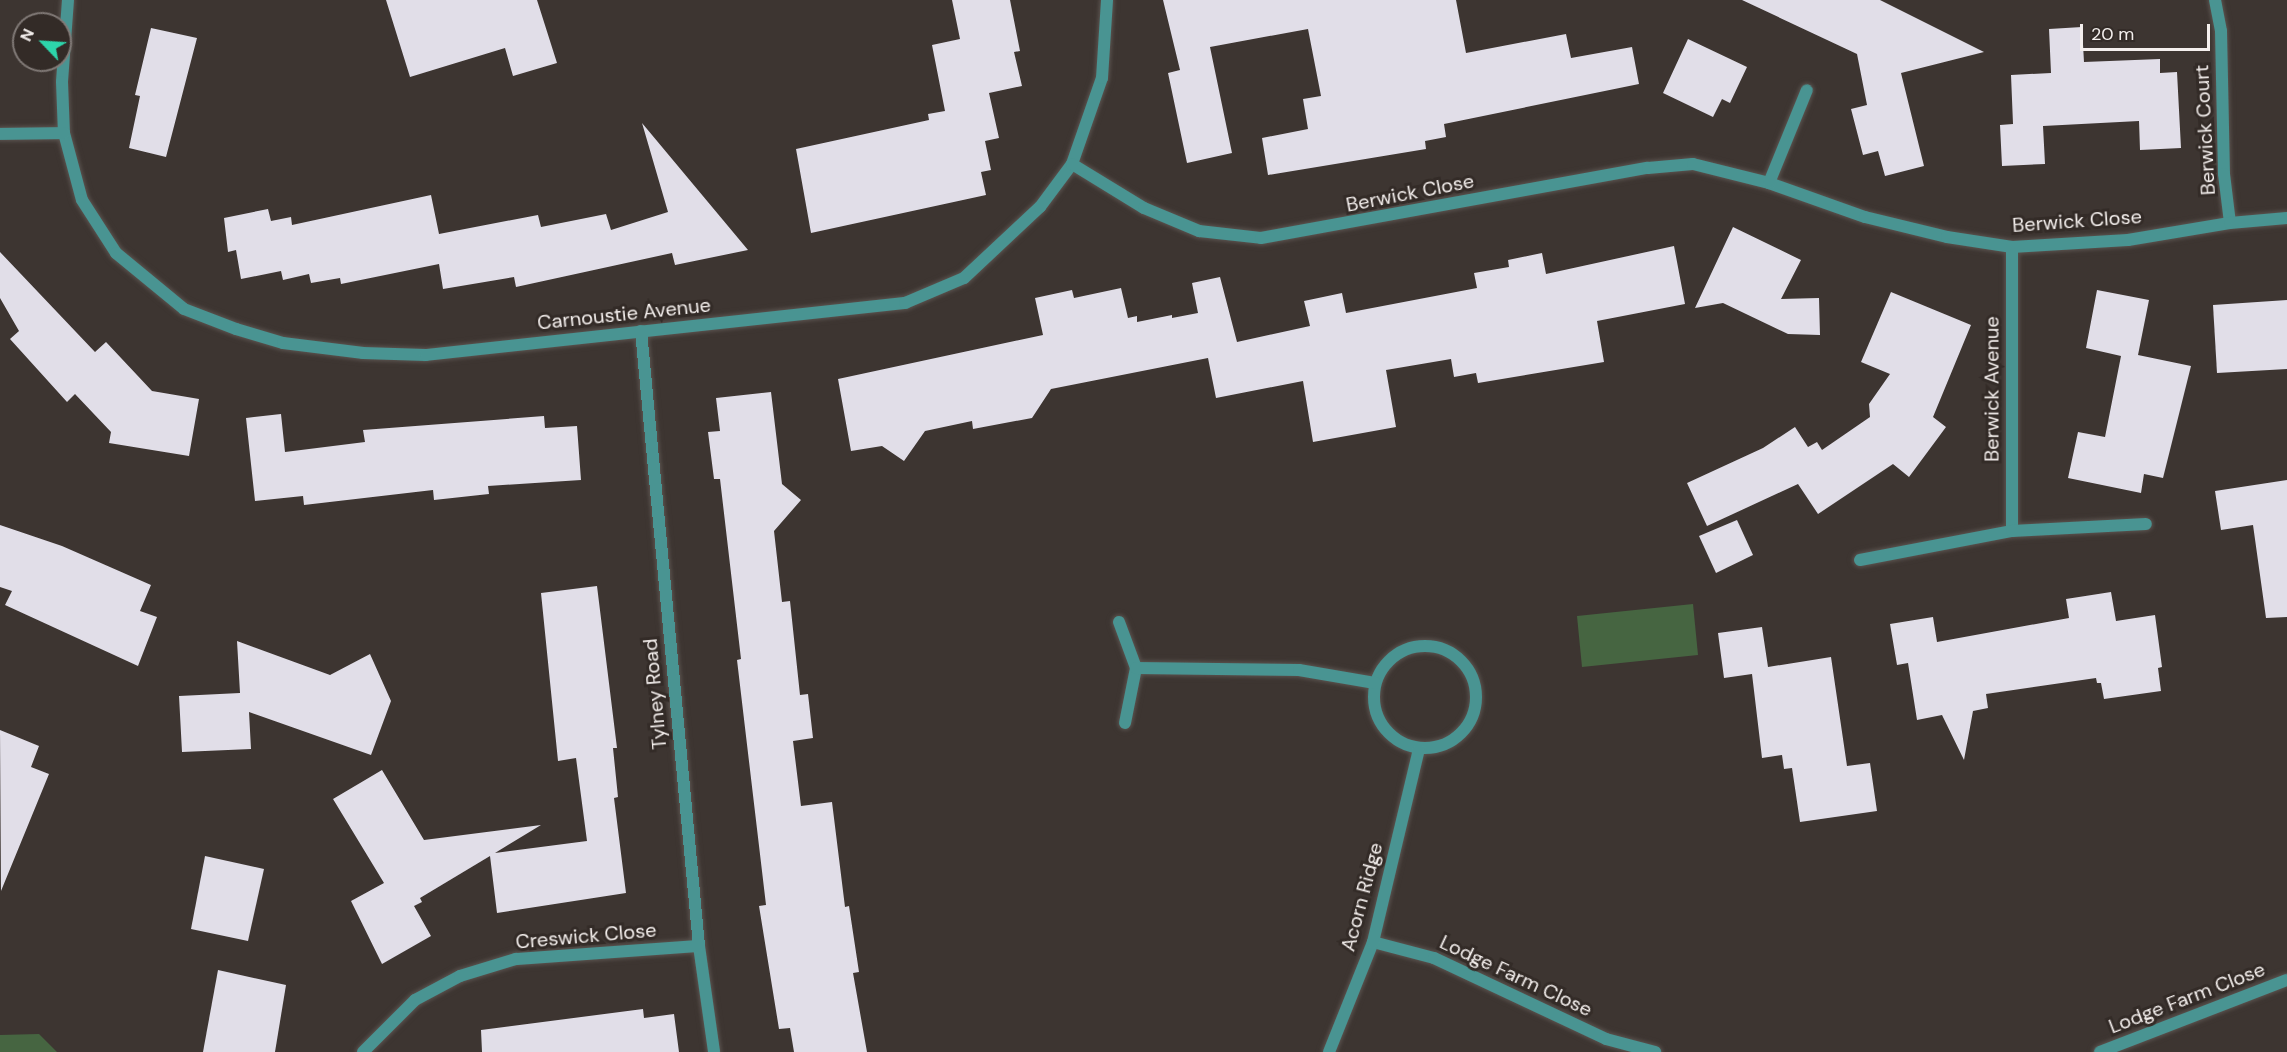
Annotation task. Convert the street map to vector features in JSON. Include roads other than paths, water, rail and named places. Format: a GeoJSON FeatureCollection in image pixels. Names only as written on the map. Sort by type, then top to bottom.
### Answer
{"type":"FeatureCollection","features":[{"type":"Feature","properties":{"kind":"street","name":"Carnoustie Avenue"},"geometry":{"type":"LineString","coordinates":[[68,0],[62,82],[64,133],[82,200],[116,253],[184,309],[236,329],[284,343],[363,353],[426,355],[906,303],[964,278],[1040,207],[1072,164],[1102,78],[1107,0]]}},
{"type":"Feature","properties":{"kind":"street","name":"Berwick Court"},"geometry":{"type":"LineString","coordinates":[[2215,0],[2221,31],[2224,174],[2230,223]]}},
{"type":"Feature","properties":{"kind":"street"},"geometry":{"type":"LineString","coordinates":[[1769,183],[1807,90]]}},
{"type":"Feature","properties":{"kind":"street"},"geometry":{"type":"LineString","coordinates":[[0,134],[64,133]]}},
{"type":"Feature","properties":{"kind":"street","name":"Berwick Close"},"geometry":{"type":"LineString","coordinates":[[1072,164],[1144,208],[1199,231],[1261,238],[1648,168],[1693,164],[1769,183],[1875,219],[1947,237],[2012,247],[2128,240],[2230,223],[2287,219]]}},
{"type":"Feature","properties":{"kind":"street","name":"Berwick Avenue"},"geometry":{"type":"LineString","coordinates":[[2012,247],[2012,531]]}},
{"type":"Feature","properties":{"kind":"street","name":"Tylney Road"},"geometry":{"type":"LineString","coordinates":[[641,331],[699,946],[714,1052]]}},
{"type":"Feature","properties":{"kind":"street"},"geometry":{"type":"LineString","coordinates":[[1860,560],[1960,544],[2012,531],[2146,524]]}},
{"type":"Feature","properties":{"kind":"street"},"geometry":{"type":"LineString","coordinates":[[1119,622],[1136,668],[1125,723]]}},
{"type":"Feature","properties":{"kind":"street"},"geometry":{"type":"LineString","coordinates":[[1431,645],[1454,654],[1467,666],[1476,688],[1474,712],[1462,733],[1442,746],[1419,748],[1398,742],[1382,727],[1373,706],[1375,683],[1386,662],[1406,648],[1431,645]]}},
{"type":"Feature","properties":{"kind":"street"},"geometry":{"type":"LineString","coordinates":[[1136,668],[1299,670],[1375,683]]}},
{"type":"Feature","properties":{"kind":"street","name":"Acorn Ridge"},"geometry":{"type":"LineString","coordinates":[[1329,1052],[1373,942],[1419,748]]}},
{"type":"Feature","properties":{"kind":"street","name":"Lodge Farm Close"},"geometry":{"type":"LineString","coordinates":[[1373,942],[1434,958],[1606,1039],[1654,1052]]}},
{"type":"Feature","properties":{"kind":"street","name":"Creswick Close"},"geometry":{"type":"LineString","coordinates":[[363,1052],[415,1000],[460,976],[516,960],[699,946]]}},
{"type":"Feature","properties":{"kind":"street","name":"Lodge Farm Close"},"geometry":{"type":"LineString","coordinates":[[2100,1052],[2287,980]]}},
{"type":"Feature","properties":{"kind":"street","name":"Lodge Farm Close"},"geometry":{"type":"LineString","coordinates":[[1601,1052],[1606,1039]]}}]}
